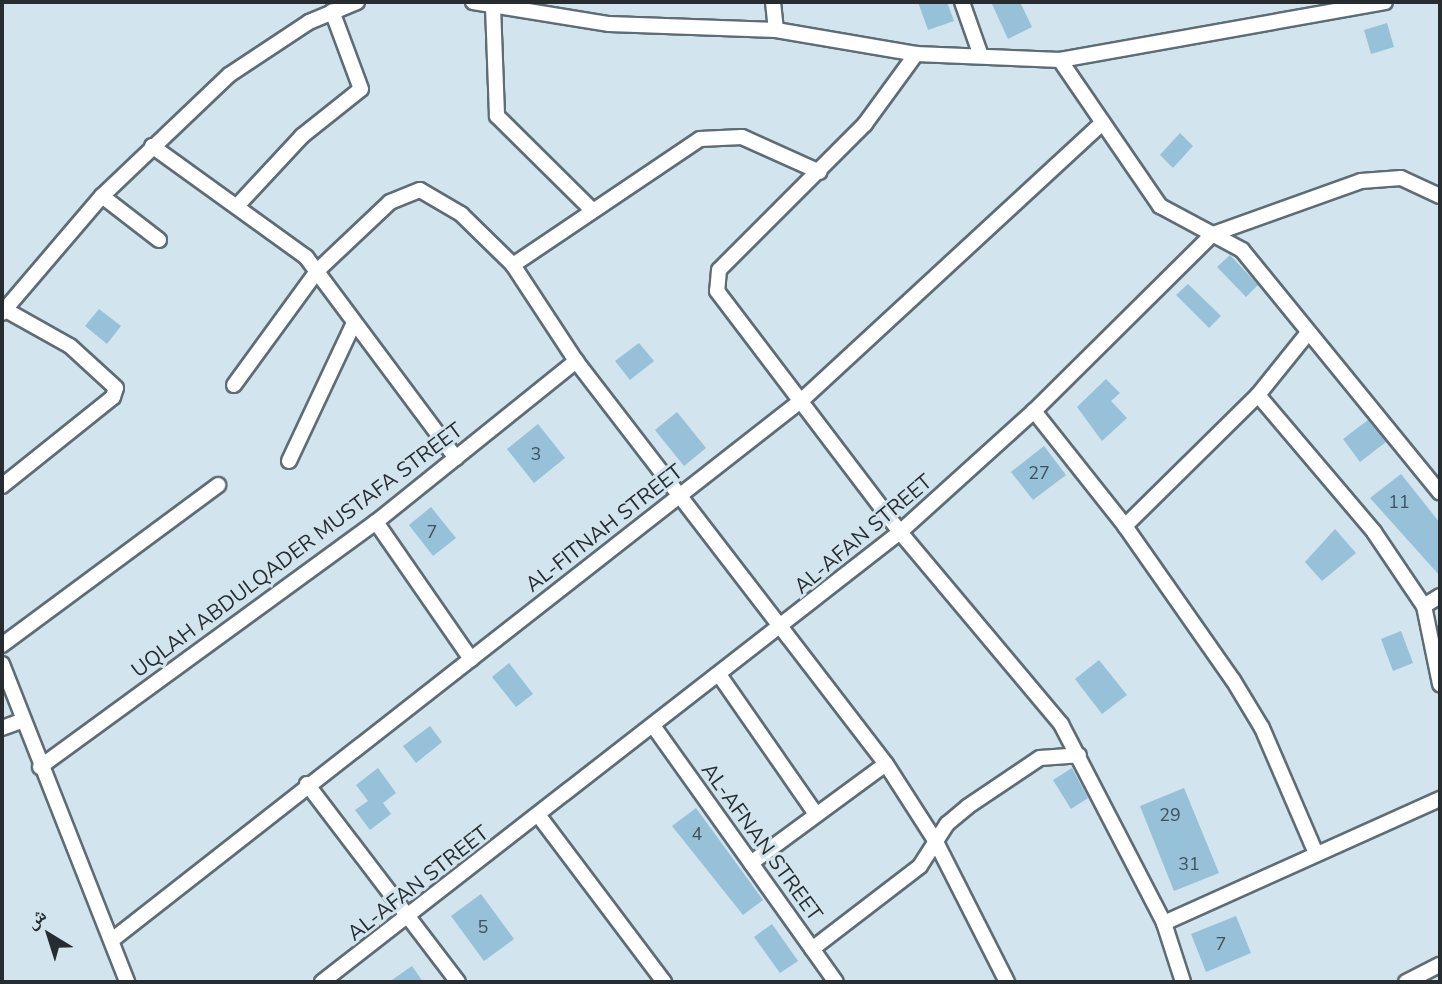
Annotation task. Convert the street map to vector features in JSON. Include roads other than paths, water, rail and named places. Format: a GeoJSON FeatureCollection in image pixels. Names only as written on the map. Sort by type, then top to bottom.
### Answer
{"type":"FeatureCollection","features":[{"type":"Feature","properties":{"kind":"street"},"geometry":{"type":"LineString","coordinates":[[2,486],[113,397],[116,388],[70,346],[3,311],[102,195],[152,146],[256,53],[332,11],[357,2]]}},
{"type":"Feature","properties":{"kind":"street"},"geometry":{"type":"LineString","coordinates":[[473,2],[609,24],[776,30],[916,54],[1060,60],[1329,8],[1385,2]]}},
{"type":"Feature","properties":{"kind":"street"},"geometry":{"type":"LineString","coordinates":[[773,2],[776,30]]}},
{"type":"Feature","properties":{"kind":"street"},"geometry":{"type":"LineString","coordinates":[[962,2],[981,56]]}},
{"type":"Feature","properties":{"kind":"street"},"geometry":{"type":"LineString","coordinates":[[493,6],[498,116],[590,208]]}},
{"type":"Feature","properties":{"kind":"street"},"geometry":{"type":"LineString","coordinates":[[237,206],[302,136],[361,89],[332,11]]}},
{"type":"Feature","properties":{"kind":"street"},"geometry":{"type":"LineString","coordinates":[[916,54],[882,105],[820,172],[727,261],[716,281],[723,301],[802,400],[900,532],[1038,692],[1079,755],[1164,923],[1183,982]]}},
{"type":"Feature","properties":{"kind":"street"},"geometry":{"type":"LineString","coordinates":[[1060,60],[1101,124],[1160,206],[1213,234],[1252,260],[1307,334],[1440,493]]}},
{"type":"Feature","properties":{"kind":"street","name":"AL-FITNAH STREET"},"geometry":{"type":"LineString","coordinates":[[112,940],[307,784],[802,400],[1101,124]]}},
{"type":"Feature","properties":{"kind":"street"},"geometry":{"type":"LineString","coordinates":[[513,265],[590,208],[713,135],[742,136],[820,172]]}},
{"type":"Feature","properties":{"kind":"street"},"geometry":{"type":"LineString","coordinates":[[152,146],[289,241],[317,271],[456,458]]}},
{"type":"Feature","properties":{"kind":"street","name":"AL-AFAN STREET"},"geometry":{"type":"LineString","coordinates":[[322,982],[411,917],[784,627],[900,532],[1034,411],[1213,234],[1361,181],[1401,178],[1440,196]]}},
{"type":"Feature","properties":{"kind":"street"},"geometry":{"type":"LineString","coordinates":[[234,385],[317,271],[390,202],[420,190],[461,214],[513,265],[576,361],[784,627],[886,764],[936,842],[1007,982]]}},
{"type":"Feature","properties":{"kind":"street"},"geometry":{"type":"LineString","coordinates":[[102,195],[159,240]]}},
{"type":"Feature","properties":{"kind":"street"},"geometry":{"type":"LineString","coordinates":[[289,461],[354,323]]}},
{"type":"Feature","properties":{"kind":"street"},"geometry":{"type":"LineString","coordinates":[[1125,526],[1258,395],[1307,334]]}},
{"type":"Feature","properties":{"kind":"street","name":"UQLAH ABDULQADER MUSTAFA STREET"},"geometry":{"type":"LineString","coordinates":[[40,767],[376,522],[576,361]]}},
{"type":"Feature","properties":{"kind":"street"},"geometry":{"type":"LineString","coordinates":[[1258,395],[1374,532],[1424,606],[1440,684]]}},
{"type":"Feature","properties":{"kind":"street"},"geometry":{"type":"LineString","coordinates":[[1034,411],[1125,526],[1262,728],[1315,850]]}},
{"type":"Feature","properties":{"kind":"street"},"geometry":{"type":"LineString","coordinates":[[2,645],[218,485]]}},
{"type":"Feature","properties":{"kind":"street"},"geometry":{"type":"LineString","coordinates":[[376,522],[471,659]]}},
{"type":"Feature","properties":{"kind":"street"},"geometry":{"type":"LineString","coordinates":[[1424,606],[1440,596]]}},
{"type":"Feature","properties":{"kind":"street"},"geometry":{"type":"LineString","coordinates":[[2,664],[40,767],[127,982]]}},
{"type":"Feature","properties":{"kind":"street"},"geometry":{"type":"LineString","coordinates":[[720,676],[816,814]]}},
{"type":"Feature","properties":{"kind":"street"},"geometry":{"type":"LineString","coordinates":[[2,728],[22,721]]}},
{"type":"Feature","properties":{"kind":"street","name":"AL-AFNAN STREET"},"geometry":{"type":"LineString","coordinates":[[654,727],[836,982]]}},
{"type":"Feature","properties":{"kind":"street"},"geometry":{"type":"LineString","coordinates":[[812,949],[914,872],[954,817],[1040,758],[1079,755]]}},
{"type":"Feature","properties":{"kind":"street"},"geometry":{"type":"LineString","coordinates":[[751,863],[886,764]]}},
{"type":"Feature","properties":{"kind":"street"},"geometry":{"type":"LineString","coordinates":[[307,784],[458,982]]}},
{"type":"Feature","properties":{"kind":"street"},"geometry":{"type":"LineString","coordinates":[[1164,923],[1315,850],[1440,799]]}},
{"type":"Feature","properties":{"kind":"street"},"geometry":{"type":"LineString","coordinates":[[539,816],[664,982]]}},
{"type":"Feature","properties":{"kind":"street"},"geometry":{"type":"LineString","coordinates":[[1406,982],[1440,965]]}}]}
